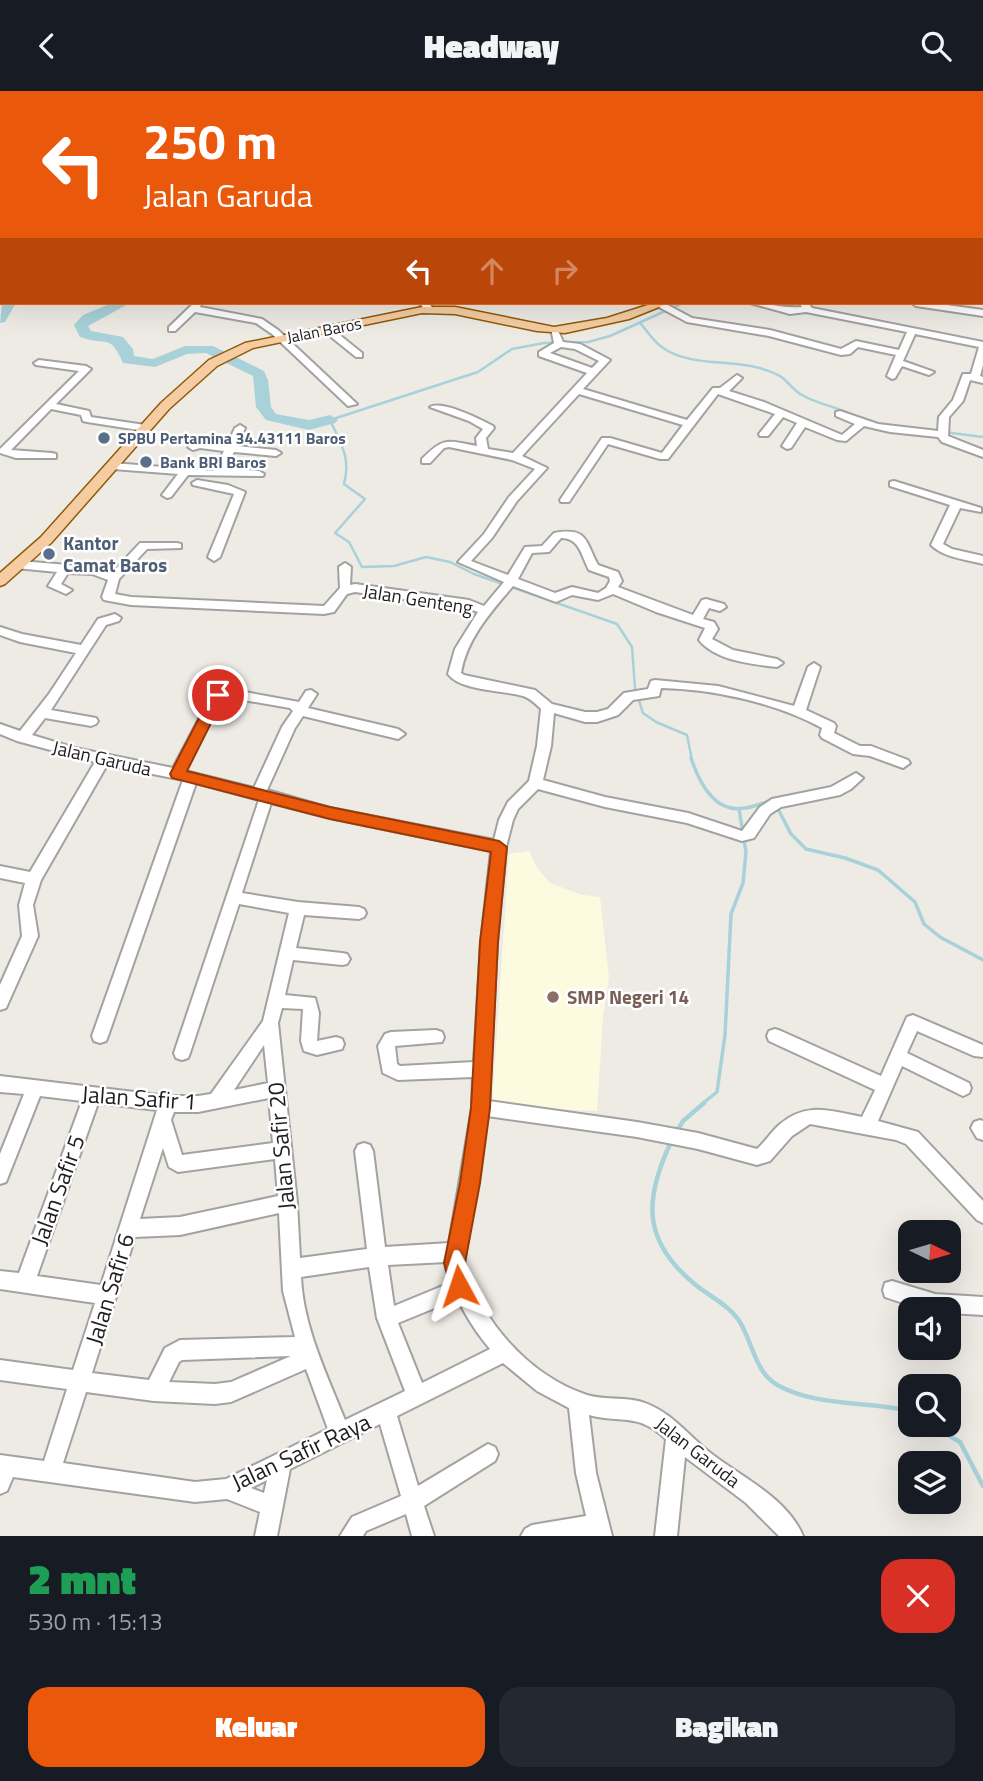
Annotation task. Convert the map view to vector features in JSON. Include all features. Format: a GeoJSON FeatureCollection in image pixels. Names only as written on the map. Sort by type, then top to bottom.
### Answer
{"type":"FeatureCollection","features":[{"type":"Feature","properties":{"kind":"main road","name":"Jalan Baros"},"geometry":{"type":"LineString","coordinates":[[145,428],[213,363],[232,352],[279,339],[427,306],[462,312],[557,339],[665,306]]}},
{"type":"Feature","properties":{"kind":"main road"},"geometry":{"type":"LineString","coordinates":[[0,581],[20,565],[145,428]]}},
{"type":"Feature","properties":{"kind":"street"},"geometry":{"type":"LineString","coordinates":[[763,305],[790,311],[806,306],[983,346],[979,378],[966,376],[958,401],[944,417],[943,430],[946,440],[983,454]]}},
{"type":"Feature","properties":{"kind":"street"},"geometry":{"type":"LineString","coordinates":[[929,305],[983,313]]}},
{"type":"Feature","properties":{"kind":"street"},"geometry":{"type":"LineString","coordinates":[[172,329],[196,306],[252,319],[271,328],[279,339],[352,404]]}},
{"type":"Feature","properties":{"kind":"street"},"geometry":{"type":"LineString","coordinates":[[665,306],[690,320],[770,333],[844,353],[856,344],[900,358],[929,372]]}},
{"type":"Feature","properties":{"kind":"street"},"geometry":{"type":"LineString","coordinates":[[328,330],[359,355]]}},
{"type":"Feature","properties":{"kind":"street"},"geometry":{"type":"LineString","coordinates":[[892,376],[912,331]]}},
{"type":"Feature","properties":{"kind":"street"},"geometry":{"type":"LineString","coordinates":[[515,457],[604,361],[603,358],[557,339],[542,354],[593,372]]}},
{"type":"Feature","properties":{"kind":"street"},"geometry":{"type":"LineString","coordinates":[[39,368],[86,369],[81,377],[4,451],[16,456],[52,456]]}},
{"type":"Feature","properties":{"kind":"street"},"geometry":{"type":"LineString","coordinates":[[722,392],[737,378]]}},
{"type":"Feature","properties":{"kind":"street"},"geometry":{"type":"LineString","coordinates":[[576,390],[690,424]]}},
{"type":"Feature","properties":{"kind":"street"},"geometry":{"type":"LineString","coordinates":[[565,500],[607,440],[664,457],[716,390],[844,439],[861,424]]}},
{"type":"Feature","properties":{"kind":"street"},"geometry":{"type":"LineString","coordinates":[[49,406],[85,414],[88,419],[145,428]]}},
{"type":"Feature","properties":{"kind":"street"},"geometry":{"type":"LineString","coordinates":[[435,407],[473,419],[489,428],[481,438],[483,450]]}},
{"type":"Feature","properties":{"kind":"street"},"geometry":{"type":"LineString","coordinates":[[764,434],[781,413]]}},
{"type":"Feature","properties":{"kind":"street"},"geometry":{"type":"LineString","coordinates":[[840,414],[861,424],[888,430],[943,430]]}},
{"type":"Feature","properties":{"kind":"street"},"geometry":{"type":"LineString","coordinates":[[787,446],[803,422]]}},
{"type":"Feature","properties":{"kind":"street"},"geometry":{"type":"LineString","coordinates":[[219,471],[240,428]]}},
{"type":"Feature","properties":{"kind":"street"},"geometry":{"type":"LineString","coordinates":[[426,461],[445,444],[515,457],[541,468],[464,562],[508,583],[556,598],[567,591],[599,596],[612,589],[615,576],[593,567],[581,540],[567,534],[555,537],[545,550],[529,549],[508,583],[486,611]]}},
{"type":"Feature","properties":{"kind":"street"},"geometry":{"type":"LineString","coordinates":[[193,447],[197,445],[276,453]]}},
{"type":"Feature","properties":{"kind":"street"},"geometry":{"type":"LineString","coordinates":[[113,466],[181,477],[240,492],[214,557]]}},
{"type":"Feature","properties":{"kind":"street"},"geometry":{"type":"LineString","coordinates":[[167,495],[181,477],[211,475],[219,471],[259,474]]}},
{"type":"Feature","properties":{"kind":"street"},"geometry":{"type":"LineString","coordinates":[[894,484],[956,504],[981,507]]}},
{"type":"Feature","properties":{"kind":"street"},"geometry":{"type":"LineString","coordinates":[[956,504],[937,545],[948,552],[983,561]]}},
{"type":"Feature","properties":{"kind":"street"},"geometry":{"type":"LineString","coordinates":[[20,565],[99,573],[114,578],[144,545],[177,546]]}},
{"type":"Feature","properties":{"kind":"street"},"geometry":{"type":"LineString","coordinates":[[345,567],[346,589]]}},
{"type":"Feature","properties":{"kind":"street"},"geometry":{"type":"LineString","coordinates":[[64,570],[54,586],[66,590]]}},
{"type":"Feature","properties":{"kind":"street","name":"Jalan Genteng"},"geometry":{"type":"LineString","coordinates":[[114,578],[108,595],[112,599],[326,610],[346,589],[469,604],[486,611],[455,667],[455,676],[530,693],[548,707]]}},
{"type":"Feature","properties":{"kind":"street"},"geometry":{"type":"LineString","coordinates":[[612,589],[712,627],[705,639],[707,643],[742,656],[777,663]]}},
{"type":"Feature","properties":{"kind":"street"},"geometry":{"type":"LineString","coordinates":[[696,621],[706,603],[720,607]]}},
{"type":"Feature","properties":{"kind":"street"},"geometry":{"type":"LineString","coordinates":[[22,738],[43,713],[102,622],[115,618]]}},
{"type":"Feature","properties":{"kind":"street"},"geometry":{"type":"LineString","coordinates":[[0,631],[20,638],[83,650]]}},
{"type":"Feature","properties":{"kind":"street"},"geometry":{"type":"LineString","coordinates":[[799,711],[814,667]]}},
{"type":"Feature","properties":{"kind":"street"},"geometry":{"type":"LineString","coordinates":[[499,847],[506,820],[513,806],[534,783],[544,746],[548,707],[585,717],[597,717],[613,712],[635,695],[654,693],[655,684],[671,683],[769,702],[799,711],[829,726],[827,735],[831,739],[858,751],[871,751],[903,763]]}},
{"type":"Feature","properties":{"kind":"street"},"geometry":{"type":"LineString","coordinates":[[100,1036],[184,776],[220,693],[294,703],[300,711],[398,734]]}},
{"type":"Feature","properties":{"kind":"street"},"geometry":{"type":"LineString","coordinates":[[182,1053],[233,897],[263,794],[289,727],[311,694]]}},
{"type":"Feature","properties":{"kind":"street"},"geometry":{"type":"LineString","coordinates":[[43,713],[91,721]]}},
{"type":"Feature","properties":{"kind":"street","name":"Jalan Garuda"},"geometry":{"type":"LineString","coordinates":[[0,729],[59,750],[263,794],[330,813],[499,847],[489,942],[480,1108],[470,1183],[456,1252],[457,1275],[467,1303],[505,1352],[548,1386],[590,1406],[639,1411],[658,1420],[677,1434],[700,1458],[762,1502],[792,1536]]}},
{"type":"Feature","properties":{"kind":"street"},"geometry":{"type":"LineString","coordinates":[[0,1003],[30,936],[26,905],[34,879],[104,759]]}},
{"type":"Feature","properties":{"kind":"street"},"geometry":{"type":"LineString","coordinates":[[534,783],[605,802],[688,818],[738,836],[749,834],[777,804],[834,791],[850,784],[856,778]]}},
{"type":"Feature","properties":{"kind":"street"},"geometry":{"type":"LineString","coordinates":[[0,872],[34,879]]}},
{"type":"Feature","properties":{"kind":"street"},"geometry":{"type":"LineString","coordinates":[[233,897],[298,908],[359,913]]}},
{"type":"Feature","properties":{"kind":"street"},"geometry":{"type":"LineString","coordinates":[[216,1101],[270,1023],[298,908]]}},
{"type":"Feature","properties":{"kind":"street"},"geometry":{"type":"LineString","coordinates":[[286,953],[342,959]]}},
{"type":"Feature","properties":{"kind":"street"},"geometry":{"type":"LineString","coordinates":[[274,1001],[309,1003],[310,1046],[317,1048],[336,1044]]}},
{"type":"Feature","properties":{"kind":"street"},"geometry":{"type":"LineString","coordinates":[[867,1126],[913,1022],[980,1051]]}},
{"type":"Feature","properties":{"kind":"street","name":"Jalan Safir 20"},"geometry":{"type":"LineString","coordinates":[[270,1023],[295,1305],[340,1435]]}},
{"type":"Feature","properties":{"kind":"street"},"geometry":{"type":"LineString","coordinates":[[775,1036],[884,1086]]}},
{"type":"Feature","properties":{"kind":"street"},"geometry":{"type":"LineString","coordinates":[[436,1037],[391,1039],[386,1046],[390,1068],[397,1073],[483,1069]]}},
{"type":"Feature","properties":{"kind":"street"},"geometry":{"type":"LineString","coordinates":[[897,1056],[963,1088]]}},
{"type":"Feature","properties":{"kind":"street","name":"Jalan Safir 1"},"geometry":{"type":"LineString","coordinates":[[0,1084],[92,1096],[166,1112],[276,1089]]}},
{"type":"Feature","properties":{"kind":"street"},"geometry":{"type":"LineString","coordinates":[[0,1176],[35,1089]]}},
{"type":"Feature","properties":{"kind":"street","name":"Jalan Safir 5"},"geometry":{"type":"LineString","coordinates":[[24,1283],[92,1096]]}},
{"type":"Feature","properties":{"kind":"street"},"geometry":{"type":"LineString","coordinates":[[480,1108],[587,1119],[624,1129],[693,1140],[757,1157],[764,1155],[794,1123],[807,1117],[816,1116],[867,1126],[912,1138],[983,1214]]}},
{"type":"Feature","properties":{"kind":"street"},"geometry":{"type":"LineString","coordinates":[[166,1112],[174,1161],[178,1164],[281,1150]]}},
{"type":"Feature","properties":{"kind":"street","name":"Jalan Safir 6"},"geometry":{"type":"LineString","coordinates":[[50,1473],[82,1381],[166,1112]]}},
{"type":"Feature","properties":{"kind":"street"},"geometry":{"type":"LineString","coordinates":[[364,1151],[376,1257],[387,1318],[416,1395]]}},
{"type":"Feature","properties":{"kind":"street"},"geometry":{"type":"LineString","coordinates":[[128,1229],[180,1226],[288,1203]]}},
{"type":"Feature","properties":{"kind":"street"},"geometry":{"type":"LineString","coordinates":[[290,1269],[376,1257],[456,1252]]}},
{"type":"Feature","properties":{"kind":"street"},"geometry":{"type":"LineString","coordinates":[[0,1280],[108,1294]]}},
{"type":"Feature","properties":{"kind":"street"},"geometry":{"type":"LineString","coordinates":[[892,1290],[935,1303],[983,1306]]}},
{"type":"Feature","properties":{"kind":"street"},"geometry":{"type":"LineString","coordinates":[[387,1318],[445,1294]]}},
{"type":"Feature","properties":{"kind":"street"},"geometry":{"type":"LineString","coordinates":[[154,1391],[172,1355],[180,1350],[310,1351]]}},
{"type":"Feature","properties":{"kind":"street"},"geometry":{"type":"LineString","coordinates":[[0,1370],[154,1391],[231,1392],[310,1351]]}},
{"type":"Feature","properties":{"kind":"street","name":"Jalan Safir Raya"},"geometry":{"type":"LineString","coordinates":[[2,1471],[50,1473],[195,1492],[227,1489],[505,1352]]}},
{"type":"Feature","properties":{"kind":"street"},"geometry":{"type":"LineString","coordinates":[[532,1536],[600,1530],[586,1473],[578,1402]]}},
{"type":"Feature","properties":{"kind":"street"},"geometry":{"type":"LineString","coordinates":[[386,1412],[415,1500],[423,1536]]}},
{"type":"Feature","properties":{"kind":"street"},"geometry":{"type":"LineString","coordinates":[[666,1536],[677,1434]]}},
{"type":"Feature","properties":{"kind":"street"},"geometry":{"type":"LineString","coordinates":[[351,1536],[359,1524],[415,1500],[488,1454]]}},
{"type":"Feature","properties":{"kind":"street"},"geometry":{"type":"LineString","coordinates":[[266,1536],[281,1462]]}},
{"type":"Feature","properties":{"kind":"street"},"geometry":{"type":"LineString","coordinates":[[227,1489],[272,1506]]}},
{"type":"Feature","properties":{"kind":"shaded area","name":"SMP Negeri 14"},"geometry":{"type":"Polygon","coordinates":[[[529,851],[537,868],[550,883],[582,895],[600,897],[609,978],[603,1016],[597,1111],[492,1106],[509,854],[529,851]]]}},
{"type":"Feature","properties":{"kind":"waterway"},"geometry":{"type":"LineString","coordinates":[[0,319],[8,305]]}},
{"type":"Feature","properties":{"kind":"waterway"},"geometry":{"type":"LineString","coordinates":[[118,305],[88,318],[81,325],[85,334],[118,340],[126,349],[128,360],[155,363],[185,350],[208,349],[259,374],[262,402],[271,417],[309,425],[330,420]]}},
{"type":"Feature","properties":{"kind":"waterway"},"geometry":{"type":"LineString","coordinates":[[679,305],[610,336],[588,342],[544,343],[512,349],[478,372],[330,420],[346,458],[344,484],[365,499],[335,533],[349,542],[362,567],[394,566],[426,557],[450,562],[474,574],[617,624],[632,647],[635,688],[643,713],[656,722],[687,735],[692,760]]}},
{"type":"Feature","properties":{"kind":"waterway"},"geometry":{"type":"LineString","coordinates":[[641,324],[660,346],[676,355],[764,369],[781,377],[798,393],[857,417]]}},
{"type":"Feature","properties":{"kind":"waterway"},"geometry":{"type":"LineString","coordinates":[[905,427],[983,437]]}},
{"type":"Feature","properties":{"kind":"waterway"},"geometry":{"type":"LineString","coordinates":[[691,758],[703,786],[716,801],[725,806],[745,808],[773,801]]}},
{"type":"Feature","properties":{"kind":"waterway"},"geometry":{"type":"LineString","coordinates":[[777,807],[791,834],[806,849],[845,858],[878,870],[915,902],[924,924],[940,937],[983,960]]}},
{"type":"Feature","properties":{"kind":"waterway"},"geometry":{"type":"LineString","coordinates":[[702,1104],[717,1092],[725,1035],[731,914],[743,883],[746,852],[739,809]]}},
{"type":"Feature","properties":{"kind":"waterway"},"geometry":{"type":"LineString","coordinates":[[676,1133],[683,1121],[704,1103]]}},
{"type":"Feature","properties":{"kind":"waterway"},"geometry":{"type":"LineString","coordinates":[[672,1140],[662,1162],[653,1201],[657,1236],[679,1270],[738,1319],[764,1373],[779,1386],[794,1393],[827,1401],[898,1409]]}},
{"type":"Feature","properties":{"kind":"waterway"},"geometry":{"type":"LineString","coordinates":[[951,1437],[960,1442],[983,1486]]}},
{"type":"Feature","properties":{"kind":"place","name":"SPBU Pertamina 34.43111 Baros"},"geometry":{"type":"Point","coordinates":[104,438]}},
{"type":"Feature","properties":{"kind":"place","name":"Bank BRI Baros"},"geometry":{"type":"Point","coordinates":[146,462]}},
{"type":"Feature","properties":{"kind":"place","name":"Kantor Camat Baros"},"geometry":{"type":"Point","coordinates":[49,554]}},
{"type":"Feature","properties":{"kind":"place","name":"SMP Negeri 14"},"geometry":{"type":"Point","coordinates":[553,997]}},
{"type":"Feature","properties":{"kind":"route"},"geometry":{"type":"LineString","coordinates":[[218,695],[177,774],[330,813],[499,847],[489,942],[480,1108],[470,1183],[454,1263],[459,1286]]}}]}
